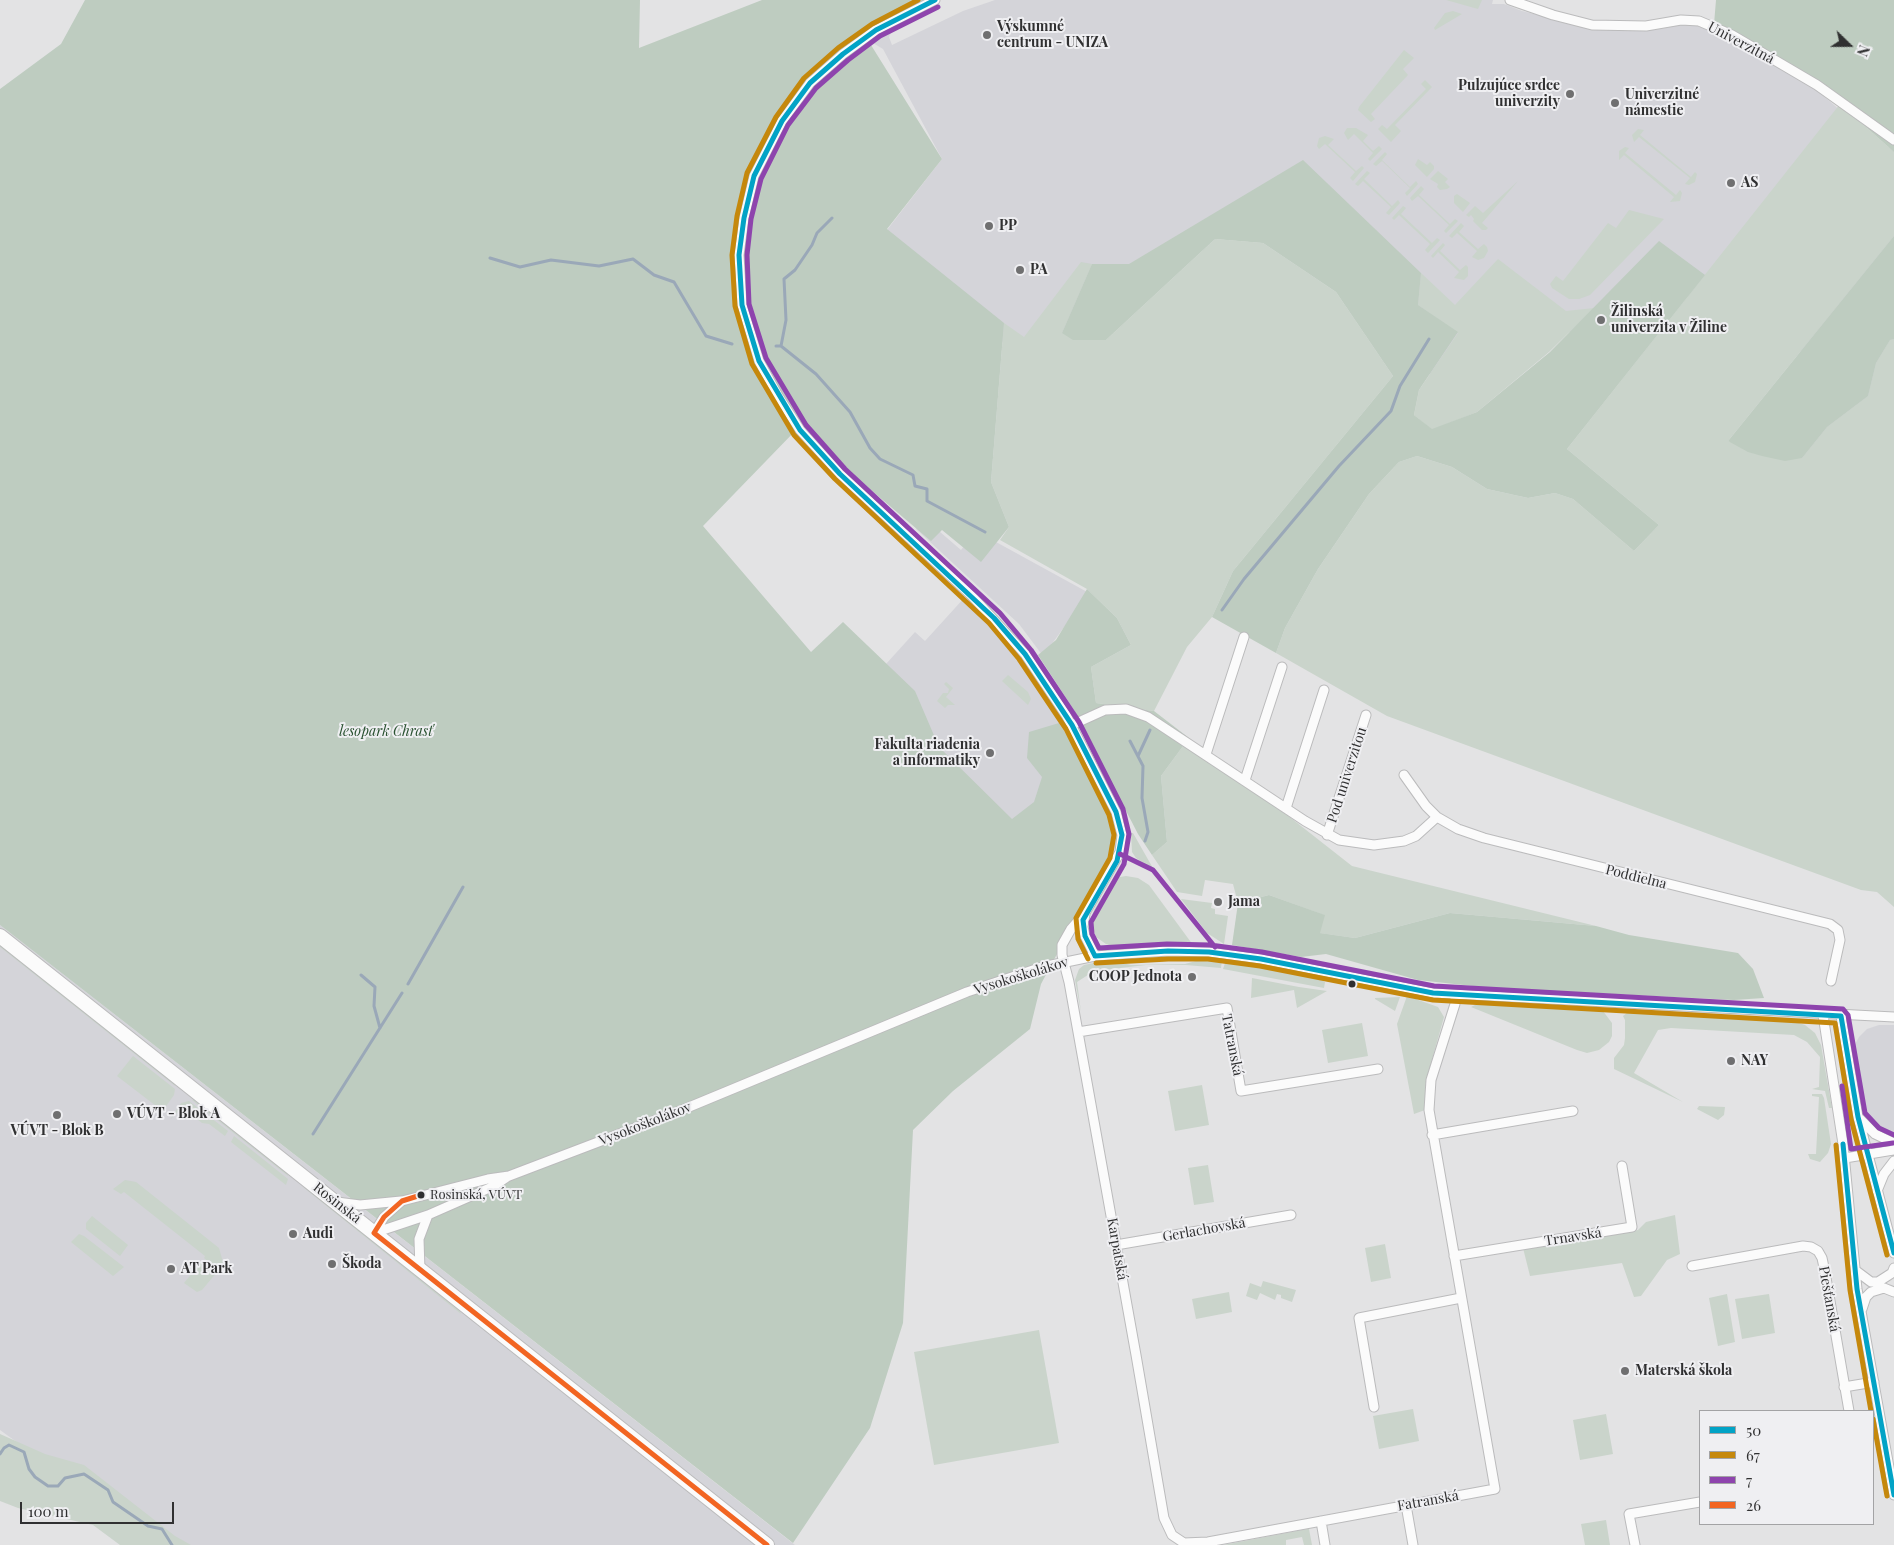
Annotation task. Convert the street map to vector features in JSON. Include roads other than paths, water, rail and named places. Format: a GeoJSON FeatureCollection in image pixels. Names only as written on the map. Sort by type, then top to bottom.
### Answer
{"type":"FeatureCollection","features":[{"type":"Feature","properties":{"kind":"street","name":"Karpatská"},"geometry":{"type":"LineString","coordinates":[[935,0],[876,30],[842,54],[810,83],[782,121],[754,176],[744,218],[739,255],[742,305],[759,362],[800,430],[840,474],[994,618],[1026,654],[1072,725],[1116,812],[1122,835],[1117,861],[1085,914],[1071,929],[1062,945],[1164,1518],[1172,1535]]}},
{"type":"Feature","properties":{"kind":"street","name":"Univerzitná"},"geometry":{"type":"LineString","coordinates":[[1510,0],[1552,16],[1592,25],[1638,26],[1681,20],[1699,21],[1732,35],[1817,85],[1894,140]]}},
{"type":"Feature","properties":{"kind":"street"},"geometry":{"type":"LineString","coordinates":[[1206,754],[1244,638]]}},
{"type":"Feature","properties":{"kind":"street"},"geometry":{"type":"LineString","coordinates":[[1245,780],[1282,667]]}},
{"type":"Feature","properties":{"kind":"street"},"geometry":{"type":"LineString","coordinates":[[1286,808],[1324,690]]}},
{"type":"Feature","properties":{"kind":"street","name":"Pod univerzitou"},"geometry":{"type":"LineString","coordinates":[[1072,725],[1105,710],[1126,709],[1148,717],[1327,835],[1358,844],[1390,844],[1416,836],[1437,817]]}},
{"type":"Feature","properties":{"kind":"street","name":"Pod univerzitou"},"geometry":{"type":"LineString","coordinates":[[1327,835],[1366,715]]}},
{"type":"Feature","properties":{"kind":"street","name":"Poddielna"},"geometry":{"type":"LineString","coordinates":[[1404,775],[1426,806],[1437,817],[1458,829],[1484,838],[1830,924],[1838,930],[1840,940],[1831,981]]}},
{"type":"Feature","properties":{"kind":"street"},"geometry":{"type":"LineString","coordinates":[[1085,914],[1083,927],[1085,936],[1095,956]]}},
{"type":"Feature","properties":{"kind":"street","name":"Rosinská"},"geometry":{"type":"LineString","coordinates":[[0,936],[767,1545]]}},
{"type":"Feature","properties":{"kind":"street","name":"Vysokoškolákov"},"geometry":{"type":"LineString","coordinates":[[374,1233],[428,1215],[494,1186],[509,1176],[677,1112],[967,992],[1064,962],[1095,956],[1168,951],[1225,954],[1260,959],[1433,993],[1841,1016],[1894,1017]]}},
{"type":"Feature","properties":{"kind":"street","name":"Fatranská"},"geometry":{"type":"LineString","coordinates":[[1172,1535],[1184,1543],[1193,1544],[1495,1489],[1432,1135],[1428,1095],[1455,1004],[1455,995]]}},
{"type":"Feature","properties":{"kind":"street","name":"Tatranská"},"geometry":{"type":"LineString","coordinates":[[1078,1032],[1228,1008],[1241,1091],[1378,1069]]}},
{"type":"Feature","properties":{"kind":"street"},"geometry":{"type":"LineString","coordinates":[[1822,1015],[1845,1158],[1855,1270],[1874,1382],[1891,1464],[1894,1495]]}},
{"type":"Feature","properties":{"kind":"street"},"geometry":{"type":"LineString","coordinates":[[1841,1016],[1858,1117],[1894,1253]]}},
{"type":"Feature","properties":{"kind":"street"},"geometry":{"type":"LineString","coordinates":[[1432,1135],[1573,1111]]}},
{"type":"Feature","properties":{"kind":"street"},"geometry":{"type":"LineString","coordinates":[[1858,1117],[1872,1132],[1894,1143]]}},
{"type":"Feature","properties":{"kind":"street"},"geometry":{"type":"LineString","coordinates":[[1845,1158],[1894,1150]]}},
{"type":"Feature","properties":{"kind":"street"},"geometry":{"type":"LineString","coordinates":[[1877,1191],[1884,1174],[1894,1161]]}},
{"type":"Feature","properties":{"kind":"street","name":"Trnavská"},"geometry":{"type":"LineString","coordinates":[[1454,1256],[1632,1227],[1622,1166]]}},
{"type":"Feature","properties":{"kind":"street","name":"Vysokoškolákov"},"geometry":{"type":"LineString","coordinates":[[374,1233],[384,1217],[402,1201],[488,1178],[509,1176]]}},
{"type":"Feature","properties":{"kind":"street"},"geometry":{"type":"LineString","coordinates":[[335,1202],[360,1205],[402,1201]]}},
{"type":"Feature","properties":{"kind":"street"},"geometry":{"type":"LineString","coordinates":[[420,1270],[419,1238],[428,1215]]}},
{"type":"Feature","properties":{"kind":"street","name":"Gerlachovská"},"geometry":{"type":"LineString","coordinates":[[1116,1246],[1292,1215]]}},
{"type":"Feature","properties":{"kind":"street","name":"Piešťanská"},"geometry":{"type":"LineString","coordinates":[[1692,1266],[1803,1246],[1811,1246],[1818,1251],[1822,1258],[1825,1272],[1849,1410]]}},
{"type":"Feature","properties":{"kind":"street"},"geometry":{"type":"LineString","coordinates":[[1855,1270],[1870,1282],[1878,1282],[1892,1273],[1894,1268]]}},
{"type":"Feature","properties":{"kind":"street"},"geometry":{"type":"LineString","coordinates":[[1862,1315],[1866,1297],[1871,1292],[1884,1288],[1894,1292]]}},
{"type":"Feature","properties":{"kind":"street"},"geometry":{"type":"LineString","coordinates":[[1374,1407],[1359,1318],[1461,1298]]}},
{"type":"Feature","properties":{"kind":"street"},"geometry":{"type":"LineString","coordinates":[[1844,1387],[1874,1382]]}},
{"type":"Feature","properties":{"kind":"street"},"geometry":{"type":"LineString","coordinates":[[1634,1545],[1629,1514],[1699,1502]]}},
{"type":"Feature","properties":{"kind":"street"},"geometry":{"type":"LineString","coordinates":[[1406,1505],[1413,1545]]}},
{"type":"Feature","properties":{"kind":"street"},"geometry":{"type":"LineString","coordinates":[[1321,1521],[1325,1545]]}},
{"type":"Feature","properties":{"kind":"waterway"},"geometry":{"type":"LineString","coordinates":[[781,346],[786,320],[784,279],[795,270],[812,245],[817,233],[832,218]]}},
{"type":"Feature","properties":{"kind":"waterway"},"geometry":{"type":"LineString","coordinates":[[490,258],[520,267],[551,260],[599,266],[633,259],[654,275],[674,282],[706,336],[732,344]]}},
{"type":"Feature","properties":{"kind":"waterway"},"geometry":{"type":"LineString","coordinates":[[1222,610],[1244,579],[1339,466],[1391,411],[1400,386],[1429,339]]}},
{"type":"Feature","properties":{"kind":"waterway"},"geometry":{"type":"LineString","coordinates":[[776,346],[781,346],[816,374],[850,412],[870,448],[880,459],[913,475],[915,486],[927,489],[927,501],[985,532]]}},
{"type":"Feature","properties":{"kind":"waterway"},"geometry":{"type":"LineString","coordinates":[[1138,756],[1150,730]]}},
{"type":"Feature","properties":{"kind":"waterway"},"geometry":{"type":"LineString","coordinates":[[1130,741],[1143,766],[1142,798],[1148,832],[1145,841]]}},
{"type":"Feature","properties":{"kind":"waterway"},"geometry":{"type":"LineString","coordinates":[[408,984],[463,887]]}},
{"type":"Feature","properties":{"kind":"waterway"},"geometry":{"type":"LineString","coordinates":[[361,975],[375,987],[374,1006],[380,1028]]}},
{"type":"Feature","properties":{"kind":"waterway"},"geometry":{"type":"LineString","coordinates":[[313,1134],[402,993]]}},
{"type":"Feature","properties":{"kind":"waterway"},"geometry":{"type":"LineString","coordinates":[[0,1454],[9,1445],[24,1452],[29,1469],[35,1477],[48,1486],[58,1486],[65,1478],[84,1474],[108,1490],[113,1502],[148,1526],[162,1529],[172,1545]]}},
{"type":"Feature","properties":{"kind":"place","name":"Výskumné centrum - UNIZA"},"geometry":{"type":"Point","coordinates":[987,35]}},
{"type":"Feature","properties":{"kind":"place","name":"Pulzujúce srdce univerzity"},"geometry":{"type":"Point","coordinates":[1570,94]}},
{"type":"Feature","properties":{"kind":"place","name":"Univerzitné námestie"},"geometry":{"type":"Point","coordinates":[1615,103]}},
{"type":"Feature","properties":{"kind":"place","name":"AS"},"geometry":{"type":"Point","coordinates":[1731,183]}},
{"type":"Feature","properties":{"kind":"place","name":"PP"},"geometry":{"type":"Point","coordinates":[989,226]}},
{"type":"Feature","properties":{"kind":"place","name":"PA"},"geometry":{"type":"Point","coordinates":[1020,270]}},
{"type":"Feature","properties":{"kind":"place","name":"Žilinská univerzita v Žiline"},"geometry":{"type":"Point","coordinates":[1601,320]}},
{"type":"Feature","properties":{"kind":"place","name":"Fakulta riadenia a informatiky"},"geometry":{"type":"Point","coordinates":[990,753]}},
{"type":"Feature","properties":{"kind":"place","name":"Jama"},"geometry":{"type":"Point","coordinates":[1218,902]}},
{"type":"Feature","properties":{"kind":"place","name":"COOP Jednota"},"geometry":{"type":"Point","coordinates":[1192,977]}},
{"type":"Feature","properties":{"kind":"place","name":"NAY"},"geometry":{"type":"Point","coordinates":[1731,1061]}},
{"type":"Feature","properties":{"kind":"place","name":"VÚVT - Blok A"},"geometry":{"type":"Point","coordinates":[117,1114]}},
{"type":"Feature","properties":{"kind":"place","name":"VÚVT - Blok B"},"geometry":{"type":"Point","coordinates":[57,1115]}},
{"type":"Feature","properties":{"kind":"place","name":"Rosinská, VÚVT"},"geometry":{"type":"Point","coordinates":[421,1195]}},
{"type":"Feature","properties":{"kind":"place","name":"Audi"},"geometry":{"type":"Point","coordinates":[293,1234]}},
{"type":"Feature","properties":{"kind":"place","name":"Škoda"},"geometry":{"type":"Point","coordinates":[332,1264]}},
{"type":"Feature","properties":{"kind":"place","name":"AT Park"},"geometry":{"type":"Point","coordinates":[171,1269]}},
{"type":"Feature","properties":{"kind":"place","name":"Materská škola"},"geometry":{"type":"Point","coordinates":[1625,1371]}},
{"type":"Feature","properties":{"kind":"park label","name":"lesopark Chrasť"},"geometry":{"type":"Point","coordinates":[386,732]}}]}
